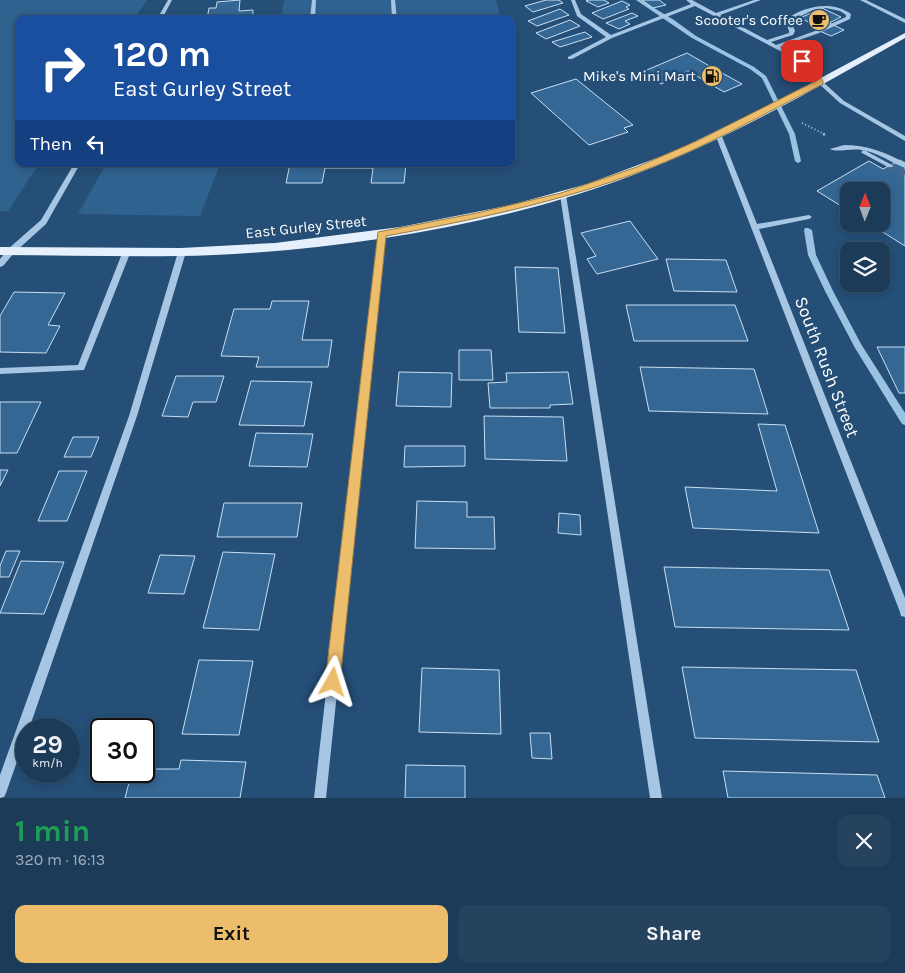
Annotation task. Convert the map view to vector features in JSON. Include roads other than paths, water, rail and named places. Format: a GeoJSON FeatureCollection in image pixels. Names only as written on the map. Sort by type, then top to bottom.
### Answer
{"type":"FeatureCollection","features":[{"type":"Feature","properties":{"kind":"main road","name":"East Gurley Street"},"geometry":{"type":"LineString","coordinates":[[0,251],[182,252],[301,245],[381,234],[477,216],[563,195],[640,169],[718,134],[820,82],[905,35]]}},
{"type":"Feature","properties":{"kind":"street"},"geometry":{"type":"LineString","coordinates":[[161,15],[170,0]]}},
{"type":"Feature","properties":{"kind":"street"},"geometry":{"type":"LineString","coordinates":[[312,15],[314,0]]}},
{"type":"Feature","properties":{"kind":"street"},"geometry":{"type":"LineString","coordinates":[[393,0],[394,15]]}},
{"type":"Feature","properties":{"kind":"street"},"geometry":{"type":"LineString","coordinates":[[573,0],[579,15],[610,37]]}},
{"type":"Feature","properties":{"kind":"street"},"geometry":{"type":"LineString","coordinates":[[688,0],[802,61],[820,82],[842,102],[905,139]]}},
{"type":"Feature","properties":{"kind":"street"},"geometry":{"type":"LineString","coordinates":[[714,15],[759,0]]}},
{"type":"Feature","properties":{"kind":"street"},"geometry":{"type":"LineString","coordinates":[[862,0],[905,21]]}},
{"type":"Feature","properties":{"kind":"street"},"geometry":{"type":"LineString","coordinates":[[570,58],[610,37],[695,4]]}},
{"type":"Feature","properties":{"kind":"street"},"geometry":{"type":"LineString","coordinates":[[766,42],[791,34],[792,31],[788,20],[816,6],[836,6],[849,14],[848,18],[817,32],[775,46]]}},
{"type":"Feature","properties":{"kind":"street","name":"South Rush Street"},"geometry":{"type":"LineString","coordinates":[[718,134],[905,612]]}},
{"type":"Feature","properties":{"kind":"street"},"geometry":{"type":"LineString","coordinates":[[890,166],[868,153],[851,148],[834,149],[864,146],[905,166]]}},
{"type":"Feature","properties":{"kind":"street"},"geometry":{"type":"LineString","coordinates":[[0,264],[11,251],[44,222],[75,167]]}},
{"type":"Feature","properties":{"kind":"street"},"geometry":{"type":"LineString","coordinates":[[563,195],[656,798]]}},
{"type":"Feature","properties":{"kind":"street"},"geometry":{"type":"LineString","coordinates":[[755,227],[809,217]]}},
{"type":"Feature","properties":{"kind":"street"},"geometry":{"type":"LineString","coordinates":[[320,798],[381,234]]}},
{"type":"Feature","properties":{"kind":"street"},"geometry":{"type":"LineString","coordinates":[[0,371],[81,368],[127,251]]}},
{"type":"Feature","properties":{"kind":"street"},"geometry":{"type":"LineString","coordinates":[[0,793],[133,416],[182,252]]}},
{"type":"Feature","properties":{"kind":"waterway"},"geometry":{"type":"LineString","coordinates":[[638,0],[694,37],[752,68],[764,77],[792,134],[798,161]]}},
{"type":"Feature","properties":{"kind":"waterway"},"geometry":{"type":"LineString","coordinates":[[808,230],[812,255],[829,291],[858,346],[905,421]]}},
{"type":"Feature","properties":{"kind":"tunnel"},"geometry":{"type":"LineString","coordinates":[[890,166],[905,174]]}},
{"type":"Feature","properties":{"kind":"place","name":"Scooter's Coffee"},"geometry":{"type":"Point","coordinates":[819,20]}},
{"type":"Feature","properties":{"kind":"place","name":"Mike's Mini Mart"},"geometry":{"type":"Point","coordinates":[712,76]}}]}
